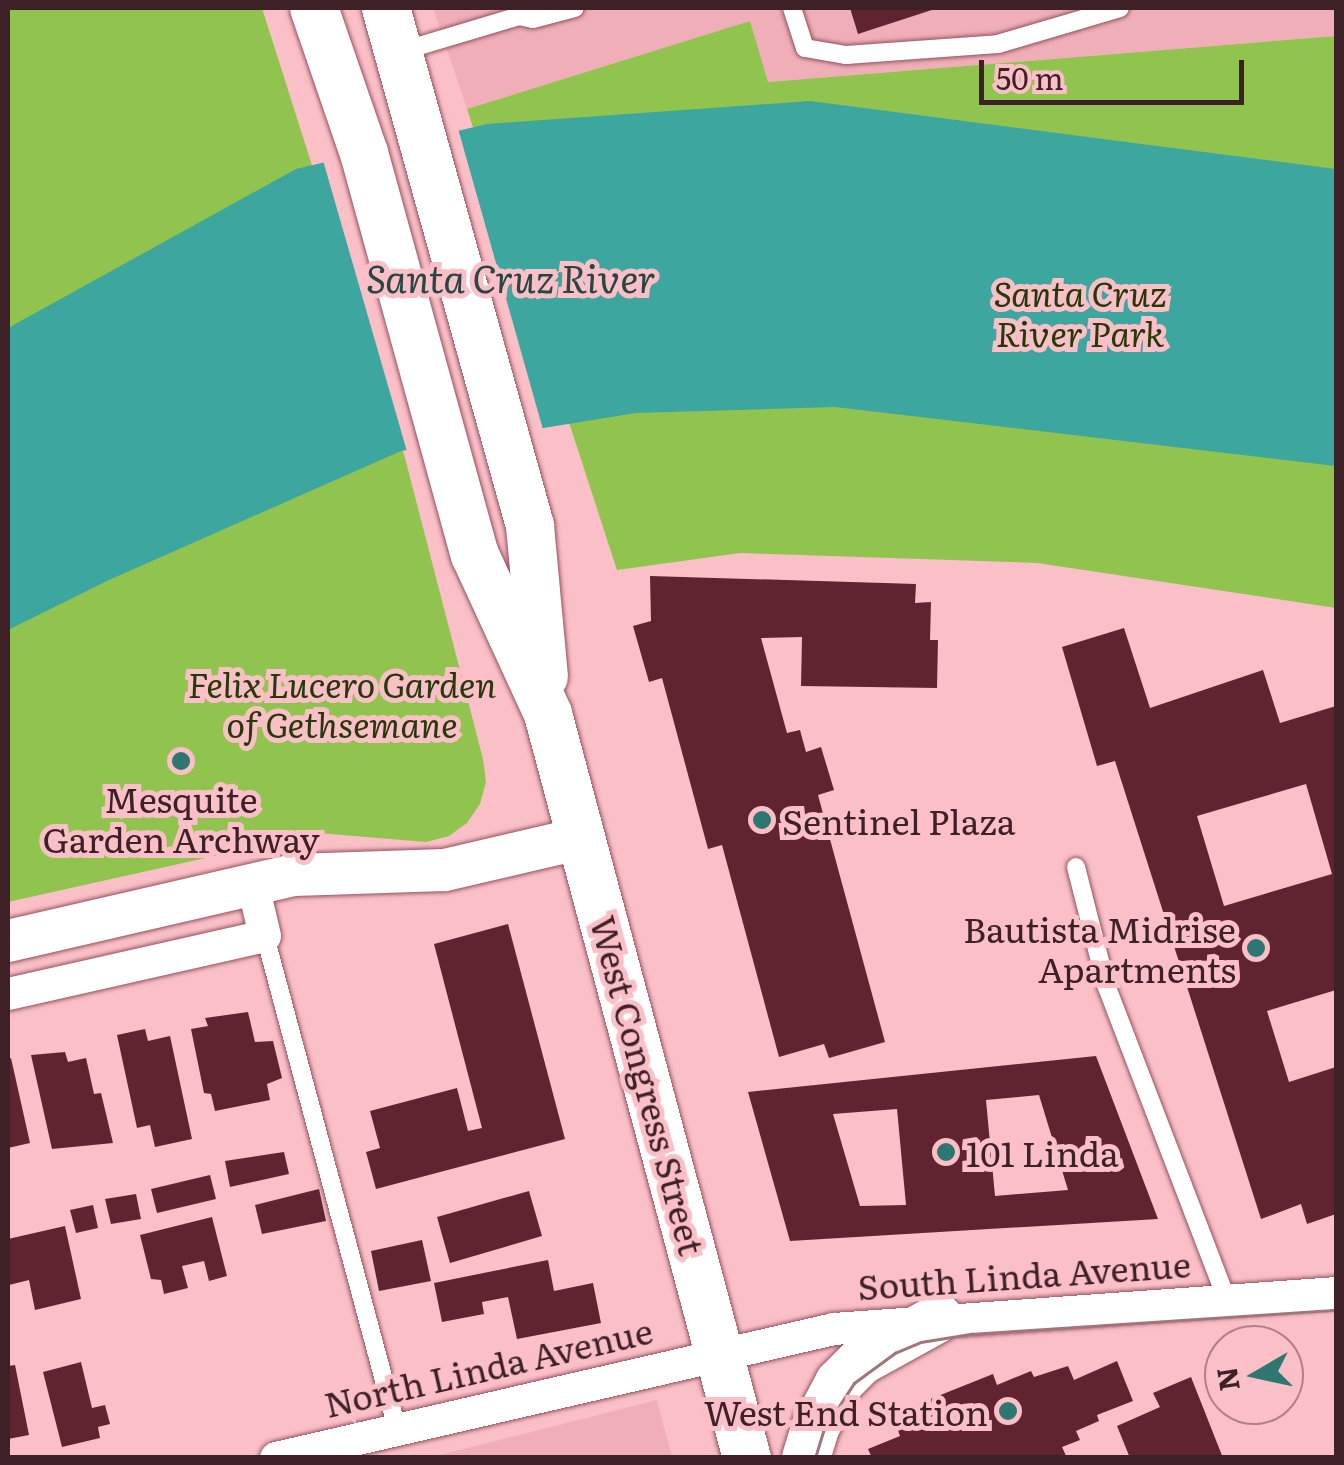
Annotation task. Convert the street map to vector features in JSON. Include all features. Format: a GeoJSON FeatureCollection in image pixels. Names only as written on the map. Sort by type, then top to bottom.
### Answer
{"type":"FeatureCollection","features":[{"type":"Feature","properties":{"kind":"main road","name":"West Congress Street"},"geometry":{"type":"LineString","coordinates":[[314,8],[364,153],[476,555],[548,714],[747,1458]]}},
{"type":"Feature","properties":{"kind":"main road","name":"West Congress Street"},"geometry":{"type":"LineString","coordinates":[[392,30],[530,526],[548,714]]}},
{"type":"Feature","properties":{"kind":"main road"},"geometry":{"type":"LineString","coordinates":[[806,1458],[816,1426],[839,1383],[861,1361],[938,1318]]}},
{"type":"Feature","properties":{"kind":"street"},"geometry":{"type":"LineString","coordinates":[[8,941],[294,876],[445,870],[583,838]]}},
{"type":"Feature","properties":{"kind":"street"},"geometry":{"type":"LineString","coordinates":[[8,994],[265,936],[252,885]]}},
{"type":"Feature","properties":{"kind":"street","name":"South Linda Avenue"},"geometry":{"type":"LineString","coordinates":[[719,1354],[834,1328],[1336,1293]]}},
{"type":"Feature","properties":{"kind":"street","name":"North Linda Avenue"},"geometry":{"type":"LineString","coordinates":[[276,1458],[719,1354]]}},
{"type":"Feature","properties":{"kind":"lane"},"geometry":{"type":"LineString","coordinates":[[392,30],[518,12],[533,19],[575,8]]}},
{"type":"Feature","properties":{"kind":"lane"},"geometry":{"type":"LineString","coordinates":[[792,8],[804,48],[846,55],[998,44],[1120,8]]}},
{"type":"Feature","properties":{"kind":"lane"},"geometry":{"type":"LineString","coordinates":[[1076,868],[1106,986],[1237,1299]]}},
{"type":"Feature","properties":{"kind":"lane"},"geometry":{"type":"LineString","coordinates":[[265,936],[397,1429]]}},
{"type":"Feature","properties":{"kind":"shaded area"},"geometry":{"type":"Polygon","coordinates":[[[433,8],[1336,8],[1336,36],[767,82],[750,21],[467,109],[433,8]]]}},
{"type":"Feature","properties":{"kind":"shaded area"},"geometry":{"type":"Polygon","coordinates":[[[657,1400],[672,1457],[432,1457],[657,1400]]]}},
{"type":"Feature","properties":{"kind":"green space","name":"Felix Lucero Garden of Gethsemane"},"geometry":{"type":"Polygon","coordinates":[[[8,8],[262,8],[405,458],[483,759],[486,782],[480,804],[467,823],[449,836],[426,842],[318,833],[8,902],[8,8]]]}},
{"type":"Feature","properties":{"kind":"green space","name":"Santa Cruz River"},"geometry":{"type":"Polygon","coordinates":[[[750,21],[768,82],[1336,36],[1336,608],[1037,563],[740,553],[617,570],[467,109],[750,21]]]}},
{"type":"Feature","properties":{"kind":"water","name":"Santa Cruz River"},"geometry":{"type":"Polygon","coordinates":[[[810,101],[1336,169],[1336,466],[835,407],[636,413],[401,451],[109,580],[8,630],[8,328],[296,169],[487,124],[810,101]]]}},
{"type":"Feature","properties":{"kind":"pier"},"geometry":{"type":"Polygon","coordinates":[[[457,125],[544,433],[408,455],[322,157],[457,125]]]}},
{"type":"Feature","properties":{"kind":"building"},"geometry":{"type":"Polygon","coordinates":[[[850,8],[938,8],[858,34],[850,8]]]}},
{"type":"Feature","properties":{"kind":"building","name":"Sentinel Plaza"},"geometry":{"type":"Polygon","coordinates":[[[650,576],[916,584],[915,603],[931,602],[930,640],[938,640],[937,688],[801,686],[802,637],[761,638],[787,733],[800,730],[806,752],[821,747],[834,790],[818,795],[885,1042],[829,1058],[824,1044],[779,1057],[722,845],[708,849],[662,678],[649,682],[633,626],[651,621],[650,576]]]}},
{"type":"Feature","properties":{"kind":"building","name":"Bautista Midrise Apartments"},"geometry":{"type":"Polygon","coordinates":[[[1124,628],[1150,708],[1263,670],[1280,723],[1336,706],[1336,990],[1267,1011],[1289,1082],[1336,1067],[1336,1214],[1307,1224],[1301,1204],[1261,1219],[1115,761],[1097,766],[1062,647],[1124,628]],[[1306,784],[1197,816],[1224,906],[1332,874],[1306,784]]]}},
{"type":"Feature","properties":{"kind":"building"},"geometry":{"type":"Polygon","coordinates":[[[508,924],[565,1139],[376,1189],[366,1152],[380,1148],[370,1111],[457,1088],[468,1131],[482,1128],[434,944],[508,924]]]}},
{"type":"Feature","properties":{"kind":"building"},"geometry":{"type":"Polygon","coordinates":[[[248,1012],[255,1042],[273,1041],[282,1078],[267,1084],[270,1100],[215,1111],[211,1094],[204,1093],[191,1029],[208,1026],[205,1018],[248,1012]]]}},
{"type":"Feature","properties":{"kind":"building"},"geometry":{"type":"Polygon","coordinates":[[[145,1029],[148,1041],[170,1036],[192,1139],[155,1147],[150,1125],[137,1128],[117,1035],[145,1029]]]}},
{"type":"Feature","properties":{"kind":"building"},"geometry":{"type":"Polygon","coordinates":[[[65,1052],[68,1062],[86,1058],[94,1094],[101,1093],[113,1143],[52,1149],[31,1055],[65,1052]]]}},
{"type":"Feature","properties":{"kind":"building","name":"101 Linda"},"geometry":{"type":"Polygon","coordinates":[[[1096,1056],[1158,1219],[790,1241],[748,1092],[1096,1056]],[[1039,1095],[986,1100],[995,1196],[1068,1190],[1039,1095]],[[897,1109],[833,1114],[860,1206],[906,1205],[897,1109]]]}},
{"type":"Feature","properties":{"kind":"building"},"geometry":{"type":"Polygon","coordinates":[[[11,1058],[30,1143],[8,1148],[8,1059],[11,1058]]]}},
{"type":"Feature","properties":{"kind":"building"},"geometry":{"type":"Polygon","coordinates":[[[284,1152],[289,1174],[230,1187],[225,1161],[284,1152]]]}},
{"type":"Feature","properties":{"kind":"building"},"geometry":{"type":"Polygon","coordinates":[[[210,1175],[216,1199],[157,1213],[151,1189],[210,1175]]]}},
{"type":"Feature","properties":{"kind":"building"},"geometry":{"type":"Polygon","coordinates":[[[319,1189],[326,1221],[262,1234],[255,1205],[319,1189]]]}},
{"type":"Feature","properties":{"kind":"building"},"geometry":{"type":"Polygon","coordinates":[[[529,1191],[542,1236],[450,1263],[437,1217],[529,1191]]]}},
{"type":"Feature","properties":{"kind":"building"},"geometry":{"type":"Polygon","coordinates":[[[136,1194],[141,1219],[111,1224],[105,1199],[136,1194]]]}},
{"type":"Feature","properties":{"kind":"building"},"geometry":{"type":"Polygon","coordinates":[[[93,1205],[98,1228],[76,1233],[70,1210],[93,1205]]]}},
{"type":"Feature","properties":{"kind":"building"},"geometry":{"type":"Polygon","coordinates":[[[212,1217],[227,1276],[209,1281],[204,1261],[182,1266],[188,1288],[164,1294],[161,1280],[151,1279],[140,1235],[212,1217]]]}},
{"type":"Feature","properties":{"kind":"building"},"geometry":{"type":"Polygon","coordinates":[[[65,1226],[81,1299],[35,1310],[29,1280],[9,1285],[8,1239],[65,1226]]]}},
{"type":"Feature","properties":{"kind":"building"},"geometry":{"type":"Polygon","coordinates":[[[422,1240],[431,1281],[379,1291],[371,1251],[422,1240]]]}},
{"type":"Feature","properties":{"kind":"building"},"geometry":{"type":"Polygon","coordinates":[[[548,1260],[554,1291],[593,1283],[601,1323],[517,1339],[508,1297],[482,1302],[484,1314],[442,1322],[434,1283],[548,1260]]]}},
{"type":"Feature","properties":{"kind":"building","name":"West End Station"},"geometry":{"type":"Polygon","coordinates":[[[1117,1361],[1133,1401],[1097,1415],[1099,1421],[1076,1431],[1080,1440],[1062,1447],[1067,1458],[872,1458],[868,1449],[900,1436],[896,1425],[912,1418],[908,1408],[993,1374],[997,1385],[1031,1371],[1034,1377],[1068,1366],[1074,1380],[1117,1361]]]}},
{"type":"Feature","properties":{"kind":"building"},"geometry":{"type":"Polygon","coordinates":[[[81,1362],[92,1408],[105,1405],[110,1424],[98,1427],[100,1438],[62,1447],[43,1372],[81,1362]]]}},
{"type":"Feature","properties":{"kind":"building"},"geometry":{"type":"Polygon","coordinates":[[[15,1365],[29,1435],[8,1439],[8,1366],[15,1365]]]}},
{"type":"Feature","properties":{"kind":"building"},"geometry":{"type":"Polygon","coordinates":[[[1191,1377],[1204,1410],[1204,1425],[1210,1425],[1223,1458],[1130,1458],[1117,1426],[1160,1407],[1153,1393],[1191,1377]]]}},
{"type":"Feature","properties":{"kind":"tram line"},"geometry":{"type":"LineString","coordinates":[[815,1458],[823,1431],[854,1383],[895,1353],[921,1342],[971,1334],[1336,1310]]}},
{"type":"Feature","properties":{"kind":"place","name":"Mesquite Garden Archway"},"geometry":{"type":"Point","coordinates":[181,761]}},
{"type":"Feature","properties":{"kind":"place","name":"Sentinel Plaza"},"geometry":{"type":"Point","coordinates":[762,820]}},
{"type":"Feature","properties":{"kind":"place","name":"Bautista Midrise Apartments"},"geometry":{"type":"Point","coordinates":[1256,948]}},
{"type":"Feature","properties":{"kind":"place","name":"101 Linda"},"geometry":{"type":"Point","coordinates":[946,1152]}},
{"type":"Feature","properties":{"kind":"place","name":"West End Station"},"geometry":{"type":"Point","coordinates":[1008,1411]}},
{"type":"Feature","properties":{"kind":"park label","name":"Santa Cruz River Park"},"geometry":{"type":"Point","coordinates":[1080,312]}}]}
